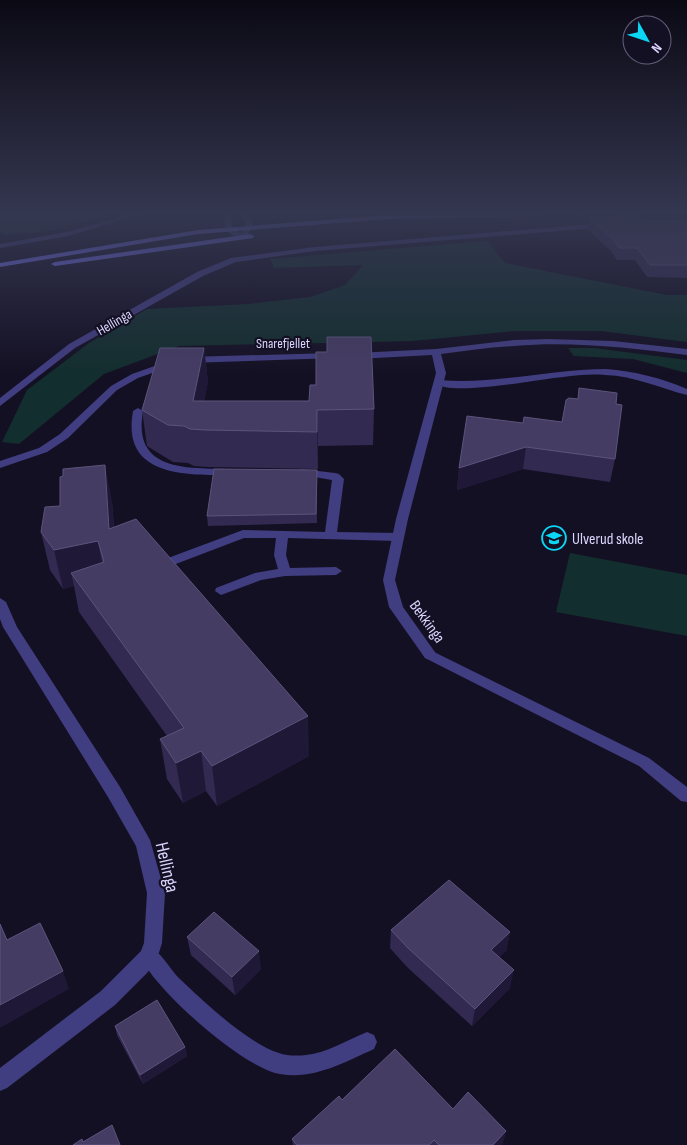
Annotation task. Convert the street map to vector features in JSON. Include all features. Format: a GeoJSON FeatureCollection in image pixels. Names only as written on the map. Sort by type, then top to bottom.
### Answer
{"type":"FeatureCollection","features":[{"type":"Feature","properties":{"kind":"main road"},"geometry":{"type":"LineString","coordinates":[[0,273],[37,267]]}},
{"type":"Feature","properties":{"kind":"street","name":"Hellinga"},"geometry":{"type":"LineString","coordinates":[[0,404],[22,384],[72,346],[200,274],[216,267]]}},
{"type":"Feature","properties":{"kind":"street","name":"Snarefjellet"},"geometry":{"type":"LineString","coordinates":[[0,466],[30,456],[56,443],[114,388],[135,376],[161,366],[203,358],[436,352],[514,343],[549,342],[613,344],[687,352]]}},
{"type":"Feature","properties":{"kind":"street","name":"Bekkinga"},"geometry":{"type":"LineString","coordinates":[[436,352],[440,366],[438,383],[389,571],[390,589],[403,619],[430,655],[644,762],[687,796]]}},
{"type":"Feature","properties":{"kind":"street"},"geometry":{"type":"LineString","coordinates":[[438,383],[475,385],[549,375],[596,372],[621,373],[648,379],[687,392]]}},
{"type":"Feature","properties":{"kind":"street"},"geometry":{"type":"LineString","coordinates":[[138,410],[135,429],[138,445],[142,454],[153,462],[182,470],[241,472]]}},
{"type":"Feature","properties":{"kind":"street"},"geometry":{"type":"LineString","coordinates":[[286,472],[327,474],[338,479],[331,536]]}},
{"type":"Feature","properties":{"kind":"street"},"geometry":{"type":"LineString","coordinates":[[164,564],[243,534],[397,537]]}},
{"type":"Feature","properties":{"kind":"street"},"geometry":{"type":"LineString","coordinates":[[282,535],[280,555],[285,572]]}},
{"type":"Feature","properties":{"kind":"street"},"geometry":{"type":"LineString","coordinates":[[221,591],[259,576],[285,572],[336,571]]}},
{"type":"Feature","properties":{"kind":"street","name":"Hellinga"},"geometry":{"type":"LineString","coordinates":[[0,602],[10,627],[114,792],[144,845],[156,893],[153,943],[149,956]]}},
{"type":"Feature","properties":{"kind":"street"},"geometry":{"type":"LineString","coordinates":[[0,1081],[108,998],[149,956],[166,979],[220,1027],[248,1049],[279,1064],[306,1065],[334,1057],[366,1042]]}},
{"type":"Feature","properties":{"kind":"green space"},"geometry":{"type":"Polygon","coordinates":[[[361,267],[527,267],[667,295],[687,295],[687,342],[601,331],[514,331],[412,341],[179,346],[104,374],[19,444],[2,442],[27,390],[89,343],[147,309],[248,304],[310,297],[345,285],[361,267]]]}},
{"type":"Feature","properties":{"kind":"green space"},"geometry":{"type":"Polygon","coordinates":[[[568,348],[594,348],[687,360],[687,373],[633,359],[574,356],[568,348]]]}},
{"type":"Feature","properties":{"kind":"green space"},"geometry":{"type":"Polygon","coordinates":[[[570,553],[687,575],[687,636],[556,612],[570,553]]]}},
{"type":"Feature","properties":{"kind":"building"},"geometry":{"type":"Polygon","coordinates":[[[327,337],[371,337],[374,409],[317,410],[317,432],[190,429],[184,426],[168,425],[142,410],[160,348],[204,348],[193,401],[309,401],[310,385],[316,385],[316,352],[327,352],[327,337]]]}},
{"type":"Feature","properties":{"kind":"building"},"geometry":{"type":"Polygon","coordinates":[[[579,388],[617,393],[616,404],[622,405],[615,459],[526,447],[459,468],[467,416],[523,423],[524,417],[562,422],[566,400],[569,398],[578,399],[579,388]]]}},
{"type":"Feature","properties":{"kind":"building"},"geometry":{"type":"Polygon","coordinates":[[[105,465],[109,529],[136,519],[308,716],[212,766],[201,751],[176,763],[160,739],[184,728],[71,573],[104,562],[98,541],[54,550],[41,532],[45,507],[60,506],[60,477],[63,476],[63,469],[105,465]]]}},
{"type":"Feature","properties":{"kind":"building"},"geometry":{"type":"Polygon","coordinates":[[[214,469],[317,470],[316,514],[207,516],[214,469]]]}},
{"type":"Feature","properties":{"kind":"building"},"geometry":{"type":"Polygon","coordinates":[[[449,880],[510,932],[491,950],[514,970],[475,1009],[391,930],[449,880]]]}},
{"type":"Feature","properties":{"kind":"building"},"geometry":{"type":"Polygon","coordinates":[[[214,912],[259,951],[232,977],[187,937],[214,912]]]}},
{"type":"Feature","properties":{"kind":"building"},"geometry":{"type":"Polygon","coordinates":[[[40,923],[63,971],[0,1005],[0,924],[7,940],[40,923]]]}},
{"type":"Feature","properties":{"kind":"building"},"geometry":{"type":"Polygon","coordinates":[[[157,1000],[185,1047],[140,1075],[115,1026],[157,1000]]]}},
{"type":"Feature","properties":{"kind":"building"},"geometry":{"type":"Polygon","coordinates":[[[395,1049],[453,1109],[468,1092],[506,1131],[493,1145],[439,1145],[434,1140],[429,1145],[297,1145],[292,1139],[339,1096],[342,1100],[395,1049]]]}},
{"type":"Feature","properties":{"kind":"building"},"geometry":{"type":"Polygon","coordinates":[[[112,1125],[120,1145],[73,1145],[82,1139],[83,1142],[112,1125]]]}},
{"type":"Feature","properties":{"kind":"place","name":"Ulverud skole"},"geometry":{"type":"Point","coordinates":[554,538]}}]}
